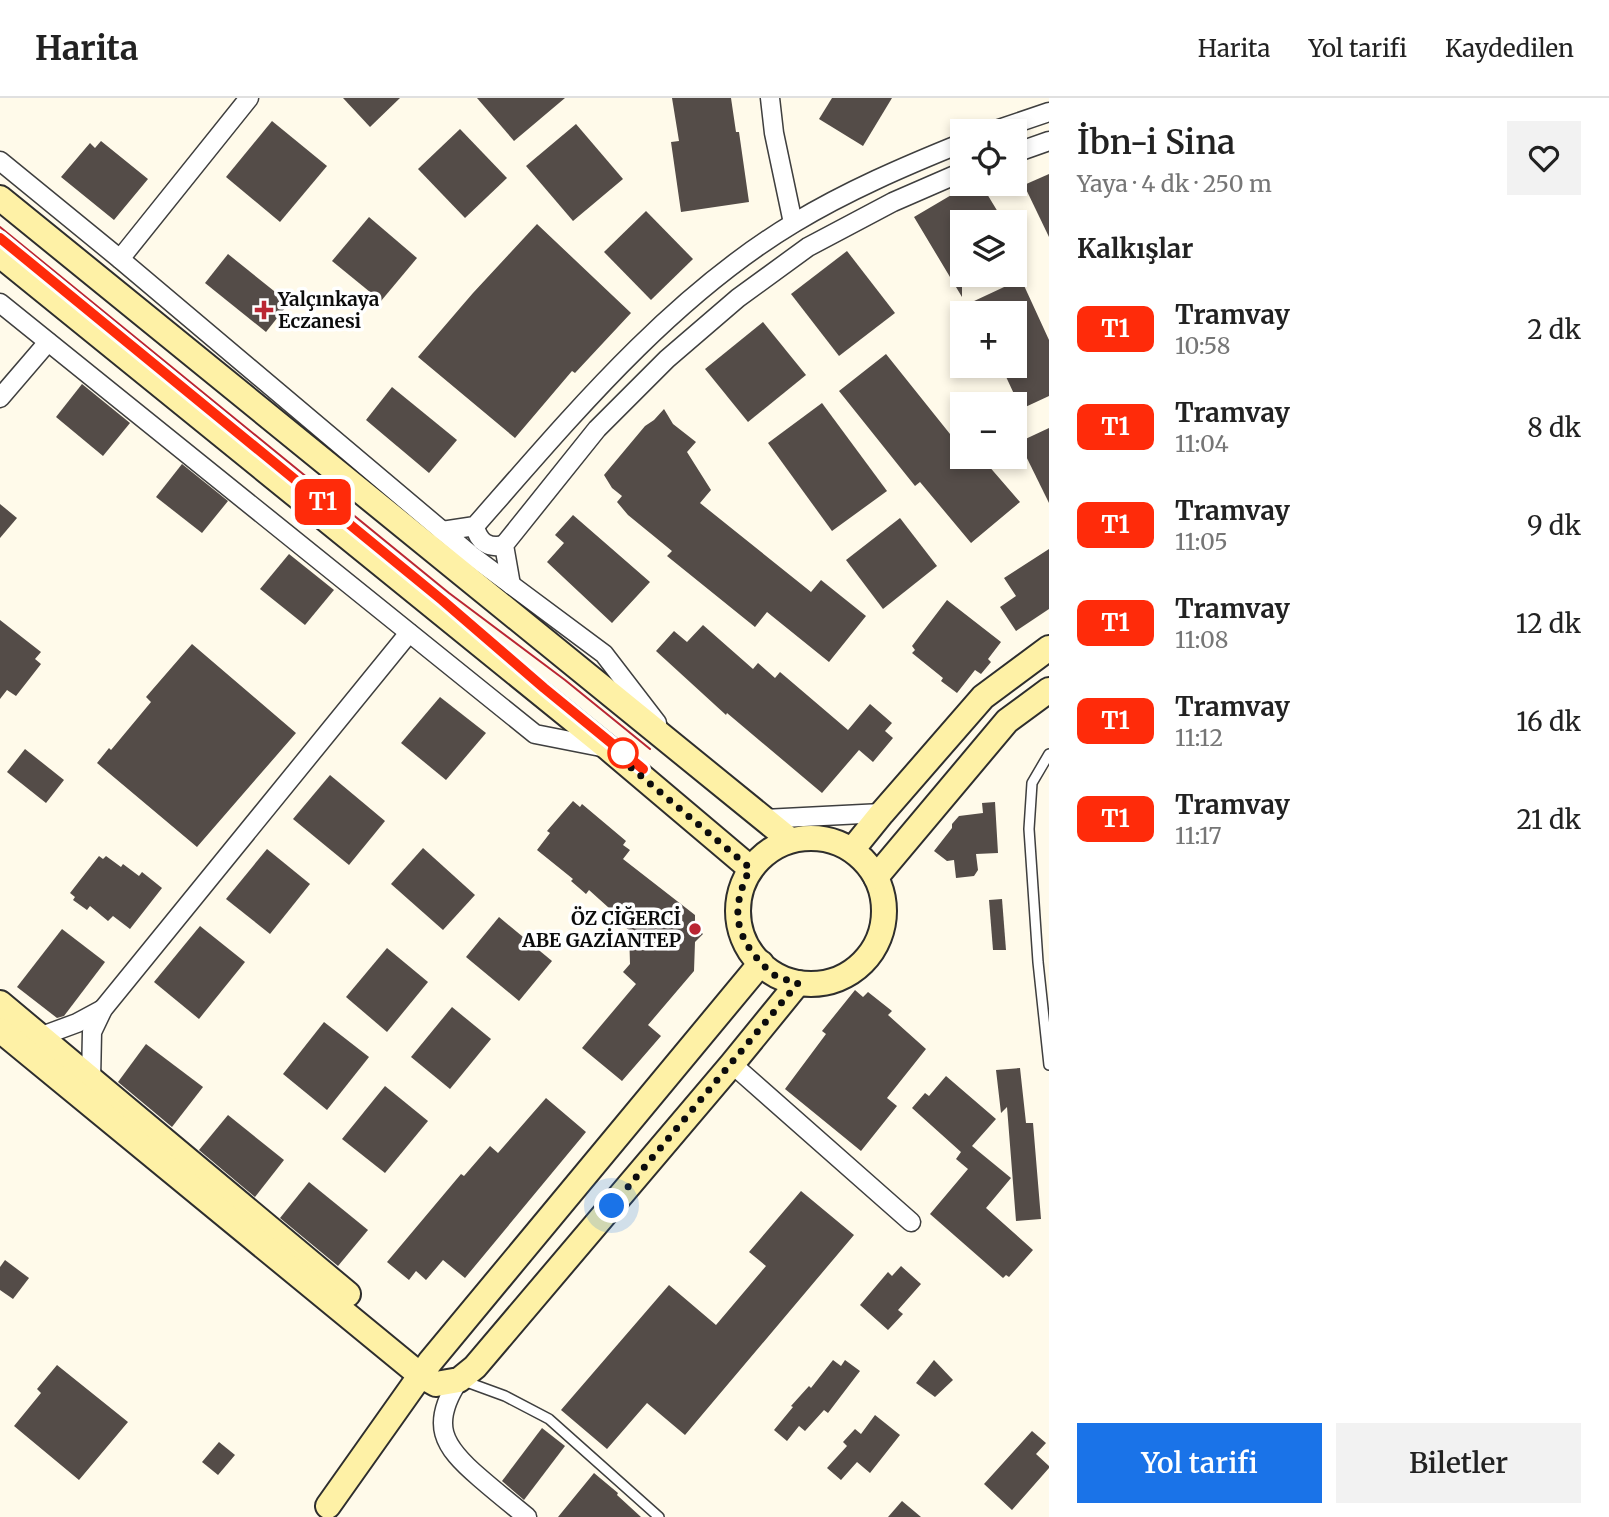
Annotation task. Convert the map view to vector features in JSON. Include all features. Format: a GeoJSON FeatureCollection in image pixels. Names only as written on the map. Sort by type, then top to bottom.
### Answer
{"type":"FeatureCollection","features":[{"type":"Feature","properties":{"kind":"main road"},"geometry":{"type":"LineString","coordinates":[[0,198],[790,840]]}},
{"type":"Feature","properties":{"kind":"main road"},"geometry":{"type":"LineString","coordinates":[[0,255],[608,748],[750,868]]}},
{"type":"Feature","properties":{"kind":"main road"},"geometry":{"type":"LineString","coordinates":[[852,850],[983,697],[1049,648]]}},
{"type":"Feature","properties":{"kind":"main road"},"geometry":{"type":"LineString","coordinates":[[876,877],[1007,721],[1049,690]]}},
{"type":"Feature","properties":{"kind":"main road"},"geometry":{"type":"LineString","coordinates":[[814,837],[837,842],[858,854],[876,877],[883,893],[885,916],[879,939],[867,959],[848,974],[825,983],[798,983],[776,976],[761,963],[743,940],[737,915],[740,891],[750,868],[773,848],[790,840],[814,837]]}},
{"type":"Feature","properties":{"kind":"main road"},"geometry":{"type":"LineString","coordinates":[[328,1506],[425,1368],[761,963]]}},
{"type":"Feature","properties":{"kind":"main road"},"geometry":{"type":"LineString","coordinates":[[0,1003],[425,1368],[436,1384],[467,1373],[798,983]]}},
{"type":"Feature","properties":{"kind":"main road"},"geometry":{"type":"LineString","coordinates":[[0,1030],[425,1368]]}},
{"type":"Feature","properties":{"kind":"street"},"geometry":{"type":"LineString","coordinates":[[120,259],[249,98]]}},
{"type":"Feature","properties":{"kind":"street"},"geometry":{"type":"LineString","coordinates":[[770,98],[774,133],[793,223]]}},
{"type":"Feature","properties":{"kind":"street"},"geometry":{"type":"LineString","coordinates":[[1027,119],[1049,112]]}},
{"type":"Feature","properties":{"kind":"street"},"geometry":{"type":"LineString","coordinates":[[1027,149],[1049,141]]}},
{"type":"Feature","properties":{"kind":"street"},"geometry":{"type":"LineString","coordinates":[[442,531],[475,526],[577,411],[648,338],[720,276],[793,223],[881,178],[950,147]]}},
{"type":"Feature","properties":{"kind":"street"},"geometry":{"type":"LineString","coordinates":[[0,161],[442,531],[604,654],[677,748]]}},
{"type":"Feature","properties":{"kind":"street"},"geometry":{"type":"LineString","coordinates":[[475,526],[476,533],[485,544],[498,547],[504,545],[597,429],[667,359],[738,298],[808,247],[893,202],[950,177]]}},
{"type":"Feature","properties":{"kind":"street"},"geometry":{"type":"LineString","coordinates":[[0,303],[535,734],[608,748]]}},
{"type":"Feature","properties":{"kind":"street"},"geometry":{"type":"LineString","coordinates":[[0,398],[48,342]]}},
{"type":"Feature","properties":{"kind":"street"},"geometry":{"type":"LineString","coordinates":[[504,545],[511,585]]}},
{"type":"Feature","properties":{"kind":"street"},"geometry":{"type":"LineString","coordinates":[[90,1080],[92,1032],[103,1009],[409,633]]}},
{"type":"Feature","properties":{"kind":"street"},"geometry":{"type":"LineString","coordinates":[[764,819],[882,813]]}},
{"type":"Feature","properties":{"kind":"street"},"geometry":{"type":"LineString","coordinates":[[39,1037],[77,1023],[103,1009]]}},
{"type":"Feature","properties":{"kind":"street"},"geometry":{"type":"LineString","coordinates":[[732,1064],[911,1222]]}},
{"type":"Feature","properties":{"kind":"street"},"geometry":{"type":"LineString","coordinates":[[467,1373],[444,1408],[443,1436],[460,1462],[527,1517]]}},
{"type":"Feature","properties":{"kind":"lane"},"geometry":{"type":"LineString","coordinates":[[1049,754],[1031,783],[1029,829],[1038,962],[1049,1065]]}},
{"type":"Feature","properties":{"kind":"lane"},"geometry":{"type":"LineString","coordinates":[[467,1373],[549,1419],[659,1517]]}},
{"type":"Feature","properties":{"kind":"building"},"geometry":{"type":"Polygon","coordinates":[[[343,98],[400,98],[370,127],[343,98]]]}},
{"type":"Feature","properties":{"kind":"building"},"geometry":{"type":"Polygon","coordinates":[[[477,98],[565,98],[514,141],[477,98]]]}},
{"type":"Feature","properties":{"kind":"building"},"geometry":{"type":"Polygon","coordinates":[[[672,98],[731,98],[749,202],[681,212],[671,142],[679,141],[672,98]]]}},
{"type":"Feature","properties":{"kind":"building"},"geometry":{"type":"Polygon","coordinates":[[[832,98],[892,98],[863,146],[819,119],[832,98]]]}},
{"type":"Feature","properties":{"kind":"building"},"geometry":{"type":"Polygon","coordinates":[[[272,121],[327,166],[280,222],[226,177],[272,121]]]}},
{"type":"Feature","properties":{"kind":"building"},"geometry":{"type":"Polygon","coordinates":[[[576,124],[623,179],[573,221],[526,166],[576,124]]]}},
{"type":"Feature","properties":{"kind":"building"},"geometry":{"type":"Polygon","coordinates":[[[460,129],[507,178],[465,218],[418,169],[460,129]]]}},
{"type":"Feature","properties":{"kind":"building"},"geometry":{"type":"Polygon","coordinates":[[[101,141],[148,179],[114,220],[61,177],[90,143],[95,148],[101,141]]]}},
{"type":"Feature","properties":{"kind":"building"},"geometry":{"type":"Polygon","coordinates":[[[1049,174],[1049,237],[1027,191],[1027,184],[1049,174]]]}},
{"type":"Feature","properties":{"kind":"building"},"geometry":{"type":"Polygon","coordinates":[[[950,196],[988,196],[997,210],[950,210],[950,277],[914,217],[950,196]]]}},
{"type":"Feature","properties":{"kind":"building"},"geometry":{"type":"Polygon","coordinates":[[[646,211],[693,259],[651,300],[604,252],[646,211]]]}},
{"type":"Feature","properties":{"kind":"building"},"geometry":{"type":"Polygon","coordinates":[[[369,217],[417,258],[381,301],[332,261],[369,217]]]}},
{"type":"Feature","properties":{"kind":"building"},"geometry":{"type":"Polygon","coordinates":[[[537,224],[631,313],[575,373],[572,371],[515,438],[418,357],[537,224]]]}},
{"type":"Feature","properties":{"kind":"building"},"geometry":{"type":"Polygon","coordinates":[[[847,251],[895,313],[839,356],[791,294],[847,251]]]}},
{"type":"Feature","properties":{"kind":"building"},"geometry":{"type":"Polygon","coordinates":[[[228,254],[289,303],[266,332],[205,283],[228,254]]]}},
{"type":"Feature","properties":{"kind":"building"},"geometry":{"type":"Polygon","coordinates":[[[1004,287],[1025,287],[1049,340],[1049,396],[1027,406],[1027,392],[1013,392],[1007,378],[1027,378],[1027,301],[974,301],[1004,287]]]}},
{"type":"Feature","properties":{"kind":"building"},"geometry":{"type":"Polygon","coordinates":[[[763,322],[806,375],[748,422],[705,369],[763,322]]]}},
{"type":"Feature","properties":{"kind":"building"},"geometry":{"type":"Polygon","coordinates":[[[886,354],[950,434],[950,469],[991,469],[1020,502],[971,543],[920,482],[915,486],[839,391],[886,354]]]}},
{"type":"Feature","properties":{"kind":"building"},"geometry":{"type":"Polygon","coordinates":[[[82,384],[130,423],[103,456],[56,417],[82,384]]]}},
{"type":"Feature","properties":{"kind":"building"},"geometry":{"type":"Polygon","coordinates":[[[392,387],[457,440],[429,473],[366,420],[392,387]]]}},
{"type":"Feature","properties":{"kind":"building"},"geometry":{"type":"Polygon","coordinates":[[[822,403],[887,491],[832,531],[768,443],[822,403]]]}},
{"type":"Feature","properties":{"kind":"building"},"geometry":{"type":"Polygon","coordinates":[[[664,409],[673,424],[696,442],[687,452],[711,490],[700,503],[811,592],[821,580],[866,616],[829,662],[767,612],[755,627],[667,556],[672,551],[628,515],[617,502],[622,496],[612,488],[604,475],[645,426],[664,409]]]}},
{"type":"Feature","properties":{"kind":"building"},"geometry":{"type":"Polygon","coordinates":[[[1049,428],[1049,503],[1027,458],[1027,438],[1049,428]]]}},
{"type":"Feature","properties":{"kind":"building"},"geometry":{"type":"Polygon","coordinates":[[[182,464],[228,501],[202,533],[156,497],[182,464]]]}},
{"type":"Feature","properties":{"kind":"building"},"geometry":{"type":"Polygon","coordinates":[[[0,504],[17,518],[0,538],[0,504]]]}},
{"type":"Feature","properties":{"kind":"building"},"geometry":{"type":"Polygon","coordinates":[[[573,515],[650,582],[612,623],[547,562],[564,543],[555,535],[573,515]]]}},
{"type":"Feature","properties":{"kind":"building"},"geometry":{"type":"Polygon","coordinates":[[[900,518],[937,566],[883,609],[846,560],[900,518]]]}},
{"type":"Feature","properties":{"kind":"building"},"geometry":{"type":"Polygon","coordinates":[[[1049,549],[1049,609],[1016,631],[1000,607],[1016,596],[1004,578],[1049,549]]]}},
{"type":"Feature","properties":{"kind":"building"},"geometry":{"type":"Polygon","coordinates":[[[289,554],[334,590],[305,625],[260,589],[289,554]]]}},
{"type":"Feature","properties":{"kind":"building"},"geometry":{"type":"Polygon","coordinates":[[[947,600],[1001,642],[988,659],[991,662],[981,674],[975,670],[957,693],[912,653],[915,650],[912,646],[947,600]]]}},
{"type":"Feature","properties":{"kind":"building"},"geometry":{"type":"Polygon","coordinates":[[[0,620],[41,652],[35,659],[41,664],[16,696],[7,690],[0,699],[0,620]]]}},
{"type":"Feature","properties":{"kind":"building"},"geometry":{"type":"Polygon","coordinates":[[[703,625],[753,669],[758,663],[775,678],[780,672],[848,730],[870,704],[892,723],[885,731],[893,738],[873,762],[859,750],[822,793],[727,713],[726,715],[656,651],[674,631],[687,642],[703,625]]]}},
{"type":"Feature","properties":{"kind":"building"},"geometry":{"type":"Polygon","coordinates":[[[192,644],[296,733],[197,847],[97,763],[151,702],[146,697],[192,644]]]}},
{"type":"Feature","properties":{"kind":"building"},"geometry":{"type":"Polygon","coordinates":[[[440,697],[486,733],[446,780],[401,743],[440,697]]]}},
{"type":"Feature","properties":{"kind":"building"},"geometry":{"type":"Polygon","coordinates":[[[25,749],[64,780],[46,803],[7,772],[25,749]]]}},
{"type":"Feature","properties":{"kind":"building"},"geometry":{"type":"Polygon","coordinates":[[[330,775],[385,821],[349,865],[293,819],[330,775]]]}},
{"type":"Feature","properties":{"kind":"building"},"geometry":{"type":"Polygon","coordinates":[[[573,801],[580,807],[582,804],[626,841],[623,845],[630,850],[623,859],[695,915],[695,927],[703,934],[695,942],[694,971],[648,1025],[661,1036],[622,1081],[582,1048],[636,984],[623,972],[630,964],[629,930],[606,912],[609,908],[589,890],[586,894],[571,881],[573,879],[537,850],[550,833],[547,831],[573,801]]]}},
{"type":"Feature","properties":{"kind":"building"},"geometry":{"type":"Polygon","coordinates":[[[995,802],[998,853],[976,854],[978,870],[974,876],[956,878],[954,860],[947,861],[934,851],[959,816],[983,813],[982,803],[995,802]]]}},
{"type":"Feature","properties":{"kind":"building"},"geometry":{"type":"Polygon","coordinates":[[[423,848],[475,895],[443,930],[391,884],[423,848]]]}},
{"type":"Feature","properties":{"kind":"building"},"geometry":{"type":"Polygon","coordinates":[[[267,849],[310,884],[270,934],[226,899],[267,849]]]}},
{"type":"Feature","properties":{"kind":"building"},"geometry":{"type":"Polygon","coordinates":[[[99,856],[103,859],[106,856],[121,867],[123,864],[139,876],[142,872],[162,888],[130,929],[113,916],[108,921],[90,906],[87,910],[73,900],[75,897],[70,893],[99,856]]]}},
{"type":"Feature","properties":{"kind":"building"},"geometry":{"type":"Polygon","coordinates":[[[1002,899],[1006,950],[993,950],[989,900],[1002,899]]]}},
{"type":"Feature","properties":{"kind":"building"},"geometry":{"type":"Polygon","coordinates":[[[499,917],[552,961],[519,1001],[466,957],[499,917]]]}},
{"type":"Feature","properties":{"kind":"building"},"geometry":{"type":"Polygon","coordinates":[[[200,926],[245,962],[199,1019],[154,982],[200,926]]]}},
{"type":"Feature","properties":{"kind":"building"},"geometry":{"type":"Polygon","coordinates":[[[62,929],[105,962],[64,1016],[57,1018],[17,987],[62,929]]]}},
{"type":"Feature","properties":{"kind":"building"},"geometry":{"type":"Polygon","coordinates":[[[387,948],[428,982],[387,1032],[346,997],[387,948]]]}},
{"type":"Feature","properties":{"kind":"building"},"geometry":{"type":"Polygon","coordinates":[[[855,990],[863,997],[868,992],[892,1011],[888,1015],[926,1049],[887,1098],[897,1106],[861,1151],[785,1089],[826,1034],[822,1031],[855,990]]]}},
{"type":"Feature","properties":{"kind":"building"},"geometry":{"type":"Polygon","coordinates":[[[452,1007],[491,1039],[450,1089],[411,1057],[452,1007]]]}},
{"type":"Feature","properties":{"kind":"building"},"geometry":{"type":"Polygon","coordinates":[[[324,1022],[369,1057],[327,1110],[283,1074],[324,1022]]]}},
{"type":"Feature","properties":{"kind":"building"},"geometry":{"type":"Polygon","coordinates":[[[146,1044],[203,1087],[172,1127],[118,1082],[146,1044]]]}},
{"type":"Feature","properties":{"kind":"building"},"geometry":{"type":"Polygon","coordinates":[[[1020,1068],[1026,1123],[1033,1123],[1041,1219],[1016,1221],[1007,1107],[1001,1113],[996,1070],[1020,1068]]]}},
{"type":"Feature","properties":{"kind":"building"},"geometry":{"type":"Polygon","coordinates":[[[946,1076],[996,1119],[972,1146],[1011,1178],[986,1208],[1033,1250],[1009,1277],[1006,1275],[1003,1278],[930,1214],[968,1169],[956,1159],[961,1152],[912,1108],[925,1093],[929,1096],[946,1076]]]}},
{"type":"Feature","properties":{"kind":"building"},"geometry":{"type":"Polygon","coordinates":[[[385,1086],[428,1121],[385,1173],[342,1139],[385,1086]]]}},
{"type":"Feature","properties":{"kind":"building"},"geometry":{"type":"Polygon","coordinates":[[[546,1098],[586,1132],[465,1278],[443,1260],[426,1280],[416,1271],[409,1280],[387,1262],[461,1174],[464,1176],[490,1146],[498,1153],[546,1098]]]}},
{"type":"Feature","properties":{"kind":"building"},"geometry":{"type":"Polygon","coordinates":[[[228,1115],[284,1160],[255,1197],[199,1150],[228,1115]]]}},
{"type":"Feature","properties":{"kind":"building"},"geometry":{"type":"Polygon","coordinates":[[[309,1182],[368,1230],[338,1266],[280,1218],[309,1182]]]}},
{"type":"Feature","properties":{"kind":"building"},"geometry":{"type":"Polygon","coordinates":[[[801,1191],[854,1235],[685,1435],[647,1403],[607,1449],[561,1410],[669,1285],[716,1325],[766,1266],[749,1252],[801,1191]]]}},
{"type":"Feature","properties":{"kind":"building"},"geometry":{"type":"Polygon","coordinates":[[[5,1260],[29,1278],[13,1299],[0,1290],[0,1267],[5,1260]]]}},
{"type":"Feature","properties":{"kind":"building"},"geometry":{"type":"Polygon","coordinates":[[[901,1266],[921,1284],[898,1310],[903,1314],[888,1330],[860,1305],[888,1272],[892,1276],[901,1266]]]}},
{"type":"Feature","properties":{"kind":"building"},"geometry":{"type":"Polygon","coordinates":[[[833,1360],[841,1366],[845,1360],[860,1371],[828,1413],[824,1410],[805,1431],[799,1426],[787,1441],[774,1430],[793,1407],[791,1406],[809,1386],[811,1388],[833,1360]]]}},
{"type":"Feature","properties":{"kind":"building"},"geometry":{"type":"Polygon","coordinates":[[[934,1360],[953,1380],[935,1397],[916,1383],[934,1360]]]}},
{"type":"Feature","properties":{"kind":"building"},"geometry":{"type":"Polygon","coordinates":[[[57,1365],[128,1422],[79,1480],[14,1426],[41,1393],[37,1389],[57,1365]]]}},
{"type":"Feature","properties":{"kind":"building"},"geometry":{"type":"Polygon","coordinates":[[[875,1415],[900,1435],[870,1473],[857,1462],[841,1480],[827,1468],[847,1446],[843,1442],[855,1429],[861,1434],[875,1415]]]}},
{"type":"Feature","properties":{"kind":"building"},"geometry":{"type":"Polygon","coordinates":[[[542,1428],[565,1446],[524,1500],[502,1481],[542,1428]]]}},
{"type":"Feature","properties":{"kind":"building"},"geometry":{"type":"Polygon","coordinates":[[[1032,1431],[1046,1443],[1036,1454],[1049,1468],[1012,1510],[984,1484],[1032,1431]]]}},
{"type":"Feature","properties":{"kind":"building"},"geometry":{"type":"Polygon","coordinates":[[[219,1442],[235,1455],[218,1475],[202,1462],[219,1442]]]}},
{"type":"Feature","properties":{"kind":"building"},"geometry":{"type":"Polygon","coordinates":[[[594,1473],[618,1493],[617,1495],[641,1517],[558,1517],[594,1473]]]}},
{"type":"Feature","properties":{"kind":"building"},"geometry":{"type":"Polygon","coordinates":[[[902,1501],[921,1517],[888,1517],[902,1501]]]}},
{"type":"Feature","properties":{"kind":"tram line"},"geometry":{"type":"LineString","coordinates":[[0,227],[449,593],[565,680],[650,749]]}},
{"type":"Feature","properties":{"kind":"tram line","name":"T1"},"geometry":{"type":"LineString","coordinates":[[0,238],[442,600],[643,769]]}},
{"type":"Feature","properties":{"kind":"tram line"},"geometry":{"type":"LineString","coordinates":[[439,597],[643,769]]}},
{"type":"Feature","properties":{"kind":"place","name":"Yalçınkaya Eczanesi"},"geometry":{"type":"Point","coordinates":[264,310]}},
{"type":"Feature","properties":{"kind":"place","name":"ÖZ CİĞERCİ ABE GAZİANTEP"},"geometry":{"type":"Point","coordinates":[695,929]}},
{"type":"Feature","properties":{"kind":"route"},"geometry":{"type":"LineString","coordinates":[[612,1206],[798,983],[776,976],[761,963],[743,940],[737,915],[740,891],[750,868],[628,765],[623,753]]}}]}
